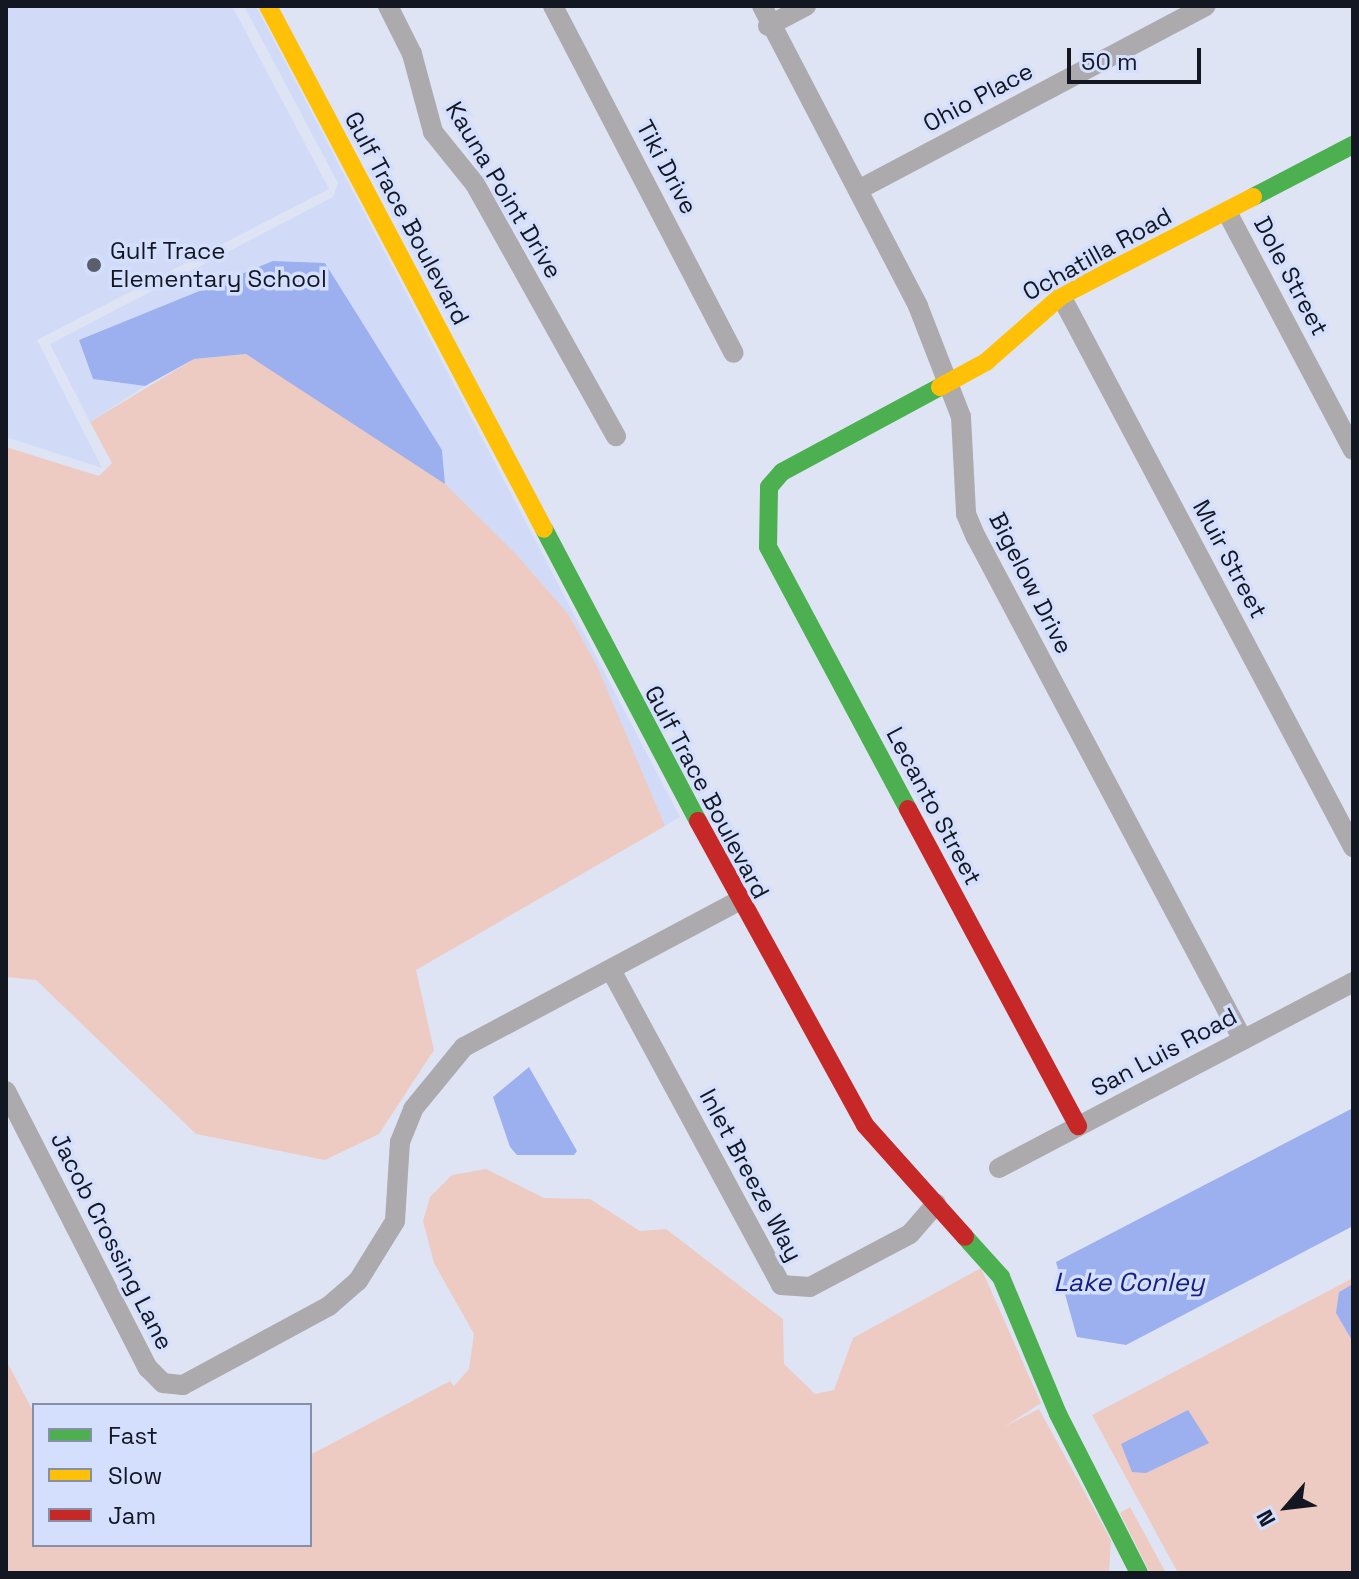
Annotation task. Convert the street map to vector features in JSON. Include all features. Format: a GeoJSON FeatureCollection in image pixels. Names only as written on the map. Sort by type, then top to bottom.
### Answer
{"type":"FeatureCollection","features":[{"type":"Feature","properties":{"kind":"street","name":"Gulf Trace Boulevard"},"geometry":{"type":"LineString","coordinates":[[268,6],[737,902],[840,1087],[1001,1277],[1058,1414],[1139,1573]]}},
{"type":"Feature","properties":{"kind":"street","name":"Tiki Drive"},"geometry":{"type":"LineString","coordinates":[[553,6],[734,353]]}},
{"type":"Feature","properties":{"kind":"street","name":"Bigelow Drive"},"geometry":{"type":"LineString","coordinates":[[762,6],[768,26],[860,189],[918,306],[967,444],[966,514],[976,537],[1243,1040]]}},
{"type":"Feature","properties":{"kind":"street"},"geometry":{"type":"LineString","coordinates":[[768,26],[806,6]]}},
{"type":"Feature","properties":{"kind":"street","name":"Ohio Place"},"geometry":{"type":"LineString","coordinates":[[860,189],[1205,6]]}},
{"type":"Feature","properties":{"kind":"street","name":"Kauna Point Drive"},"geometry":{"type":"LineString","coordinates":[[392,7],[412,54],[433,132],[475,184],[616,436]]}},
{"type":"Feature","properties":{"kind":"street","name":"Ochatilla Road"},"geometry":{"type":"LineString","coordinates":[[764,503],[782,472],[986,362],[1023,322],[1061,296],[1353,145]]}},
{"type":"Feature","properties":{"kind":"street","name":"Dole Street"},"geometry":{"type":"LineString","coordinates":[[1227,212],[1353,450]]}},
{"type":"Feature","properties":{"kind":"street","name":"Muir Street"},"geometry":{"type":"LineString","coordinates":[[1061,296],[1353,847]]}},
{"type":"Feature","properties":{"kind":"street","name":"Lecanto Street"},"geometry":{"type":"LineString","coordinates":[[764,503],[768,547],[1078,1126]]}},
{"type":"Feature","properties":{"kind":"street","name":"Jacob Crossing Lane"},"geometry":{"type":"LineString","coordinates":[[6,1091],[148,1368],[163,1383],[183,1385],[329,1306],[358,1281],[395,1221],[400,1142],[413,1109],[464,1047],[737,902]]}},
{"type":"Feature","properties":{"kind":"street","name":"Inlet Breeze Way"},"geometry":{"type":"LineString","coordinates":[[611,970],[781,1285],[810,1287],[910,1234],[936,1204]]}},
{"type":"Feature","properties":{"kind":"street","name":"San Luis Road"},"geometry":{"type":"LineString","coordinates":[[999,1168],[1353,982]]}},
{"type":"Feature","properties":{"kind":"shaded area","name":"Gulf Trace Elementary School"},"geometry":{"type":"Polygon","coordinates":[[[6,6],[232,6],[329,189],[37,340],[102,468],[6,437],[6,6]]]}},
{"type":"Feature","properties":{"kind":"shaded area"},"geometry":{"type":"Polygon","coordinates":[[[244,6],[256,6],[680,817],[665,826],[569,615],[445,484],[442,450],[325,263],[79,340],[93,379],[145,386],[90,422],[50,344],[333,197],[338,183],[244,6]]]}},
{"type":"Feature","properties":{"kind":"shaded area"},"geometry":{"type":"Polygon","coordinates":[[[246,354],[427,466],[515,553],[569,615],[598,668],[665,826],[416,970],[434,1050],[379,1134],[325,1160],[196,1134],[36,980],[6,977],[6,447],[99,476],[112,463],[90,422],[194,359],[246,354]]]}},
{"type":"Feature","properties":{"kind":"shaded area"},"geometry":{"type":"Polygon","coordinates":[[[486,1169],[544,1198],[590,1199],[640,1231],[666,1229],[783,1319],[784,1364],[815,1394],[834,1390],[853,1338],[981,1268],[1041,1403],[1004,1427],[1039,1409],[1111,1540],[1109,1573],[6,1573],[6,1360],[32,1409],[32,1547],[312,1547],[312,1454],[450,1381],[454,1386],[469,1369],[474,1334],[434,1263],[423,1221],[430,1197],[452,1175],[486,1169]]]}},
{"type":"Feature","properties":{"kind":"shaded area"},"geometry":{"type":"Polygon","coordinates":[[[1353,1278],[1353,1573],[1178,1573],[1092,1415],[1353,1278]]]}},
{"type":"Feature","properties":{"kind":"shaded area"},"geometry":{"type":"Polygon","coordinates":[[[1130,1507],[1166,1573],[1150,1573],[1120,1513],[1130,1507]]]}},
{"type":"Feature","properties":{"kind":"water"},"geometry":{"type":"Polygon","coordinates":[[[273,261],[325,263],[442,450],[445,484],[246,354],[194,359],[145,386],[93,379],[79,340],[273,261]]]}},
{"type":"Feature","properties":{"kind":"water"},"geometry":{"type":"Polygon","coordinates":[[[529,1067],[577,1151],[574,1155],[517,1155],[510,1147],[493,1097],[529,1067]]]}},
{"type":"Feature","properties":{"kind":"water","name":"Lake Conley"},"geometry":{"type":"Polygon","coordinates":[[[1353,1108],[1353,1226],[1126,1345],[1077,1337],[1056,1262],[1353,1108]]]}},
{"type":"Feature","properties":{"kind":"water"},"geometry":{"type":"Polygon","coordinates":[[[1353,1284],[1353,1342],[1336,1313],[1339,1292],[1353,1284]]]}},
{"type":"Feature","properties":{"kind":"water"},"geometry":{"type":"Polygon","coordinates":[[[1188,1410],[1209,1443],[1146,1473],[1132,1472],[1121,1444],[1188,1410]]]}},
{"type":"Feature","properties":{"kind":"traffic: fast"},"geometry":{"type":"LineString","coordinates":[[1253,197],[1353,145]]}},
{"type":"Feature","properties":{"kind":"traffic: fast"},"geometry":{"type":"LineString","coordinates":[[908,809],[768,547],[769,487],[782,472],[940,387]]}},
{"type":"Feature","properties":{"kind":"traffic: fast"},"geometry":{"type":"LineString","coordinates":[[544,529],[698,821]]}},
{"type":"Feature","properties":{"kind":"traffic: fast"},"geometry":{"type":"LineString","coordinates":[[965,1237],[1001,1277],[1058,1414],[1139,1573]]}},
{"type":"Feature","properties":{"kind":"traffic: slow"},"geometry":{"type":"LineString","coordinates":[[268,6],[544,529]]}},
{"type":"Feature","properties":{"kind":"traffic: slow"},"geometry":{"type":"LineString","coordinates":[[940,387],[986,362],[1061,296],[1253,197]]}},
{"type":"Feature","properties":{"kind":"traffic: jam"},"geometry":{"type":"LineString","coordinates":[[908,809],[1078,1126]]}},
{"type":"Feature","properties":{"kind":"traffic: jam"},"geometry":{"type":"LineString","coordinates":[[698,821],[865,1125],[965,1237]]}},
{"type":"Feature","properties":{"kind":"place","name":"Gulf Trace Elementary School"},"geometry":{"type":"Point","coordinates":[94,265]}}]}
